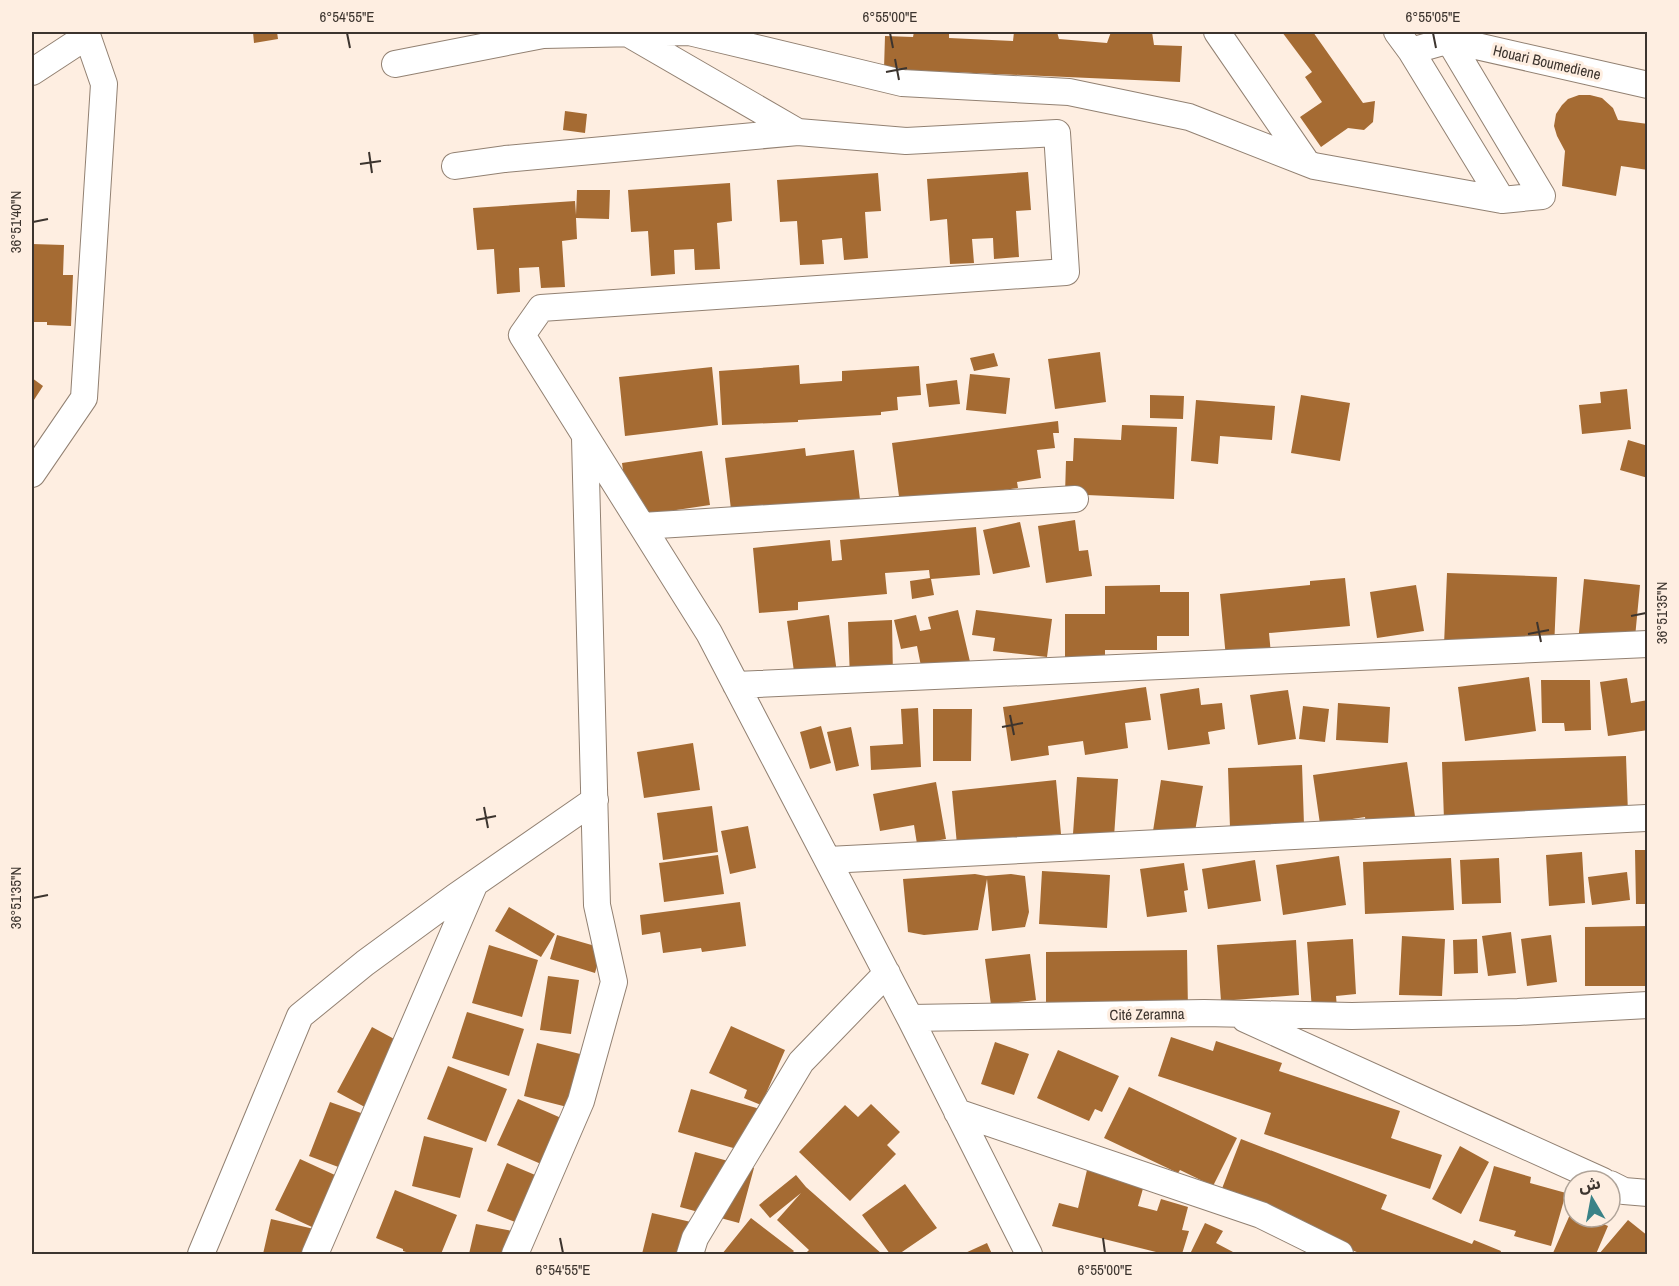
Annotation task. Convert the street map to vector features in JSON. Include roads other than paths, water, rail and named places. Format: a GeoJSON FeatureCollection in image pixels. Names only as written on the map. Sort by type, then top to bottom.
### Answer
{"type":"FeatureCollection","features":[{"type":"Feature","properties":{"kind":"street"},"geometry":{"type":"LineString","coordinates":[[395,64],[543,35],[688,32],[902,83],[1069,92],[1189,117],[1314,166],[1502,200],[1542,196],[1447,36]]}},
{"type":"Feature","properties":{"kind":"street"},"geometry":{"type":"LineString","coordinates":[[1217,32],[1307,163]]}},
{"type":"Feature","properties":{"kind":"street"},"geometry":{"type":"LineString","coordinates":[[627,33],[798,132]]}},
{"type":"Feature","properties":{"kind":"street"},"geometry":{"type":"LineString","coordinates":[[32,72],[87,34],[104,84],[84,398],[32,474]]}},
{"type":"Feature","properties":{"kind":"street","name":"Houari Boumediene"},"geometry":{"type":"LineString","coordinates":[[1404,41],[1447,36],[1647,85]]}},
{"type":"Feature","properties":{"kind":"street"},"geometry":{"type":"LineString","coordinates":[[1404,41],[1502,200]]}},
{"type":"Feature","properties":{"kind":"street"},"geometry":{"type":"LineString","coordinates":[[455,166],[517,158],[798,132],[906,141],[1057,133],[1066,272],[541,308],[522,335],[709,633],[910,1018],[1029,1254]]}},
{"type":"Feature","properties":{"kind":"street"},"geometry":{"type":"LineString","coordinates":[[515,1254],[581,1101],[614,982],[597,905],[585,435]]}},
{"type":"Feature","properties":{"kind":"street"},"geometry":{"type":"LineString","coordinates":[[642,526],[1075,499]]}},
{"type":"Feature","properties":{"kind":"street"},"geometry":{"type":"LineString","coordinates":[[736,685],[1647,644]]}},
{"type":"Feature","properties":{"kind":"street"},"geometry":{"type":"LineString","coordinates":[[201,1254],[300,1016],[365,963],[595,800]]}},
{"type":"Feature","properties":{"kind":"street"},"geometry":{"type":"LineString","coordinates":[[828,860],[1646,818]]}},
{"type":"Feature","properties":{"kind":"street"},"geometry":{"type":"LineString","coordinates":[[315,1254],[475,883]]}},
{"type":"Feature","properties":{"kind":"street"},"geometry":{"type":"LineString","coordinates":[[690,1254],[695,1238],[801,1062],[886,973]]}},
{"type":"Feature","properties":{"kind":"street","name":"Cité Zeramna"},"geometry":{"type":"LineString","coordinates":[[910,1018],[1234,1014],[1364,1016],[1518,1012],[1647,1005]]}},
{"type":"Feature","properties":{"kind":"street"},"geometry":{"type":"LineString","coordinates":[[1234,1014],[1576,1169]]}},
{"type":"Feature","properties":{"kind":"street"},"geometry":{"type":"LineString","coordinates":[[957,1112],[1261,1215],[1340,1254]]}},
{"type":"Feature","properties":{"kind":"street"},"geometry":{"type":"LineString","coordinates":[[1622,1190],[1647,1193]]}}]}
